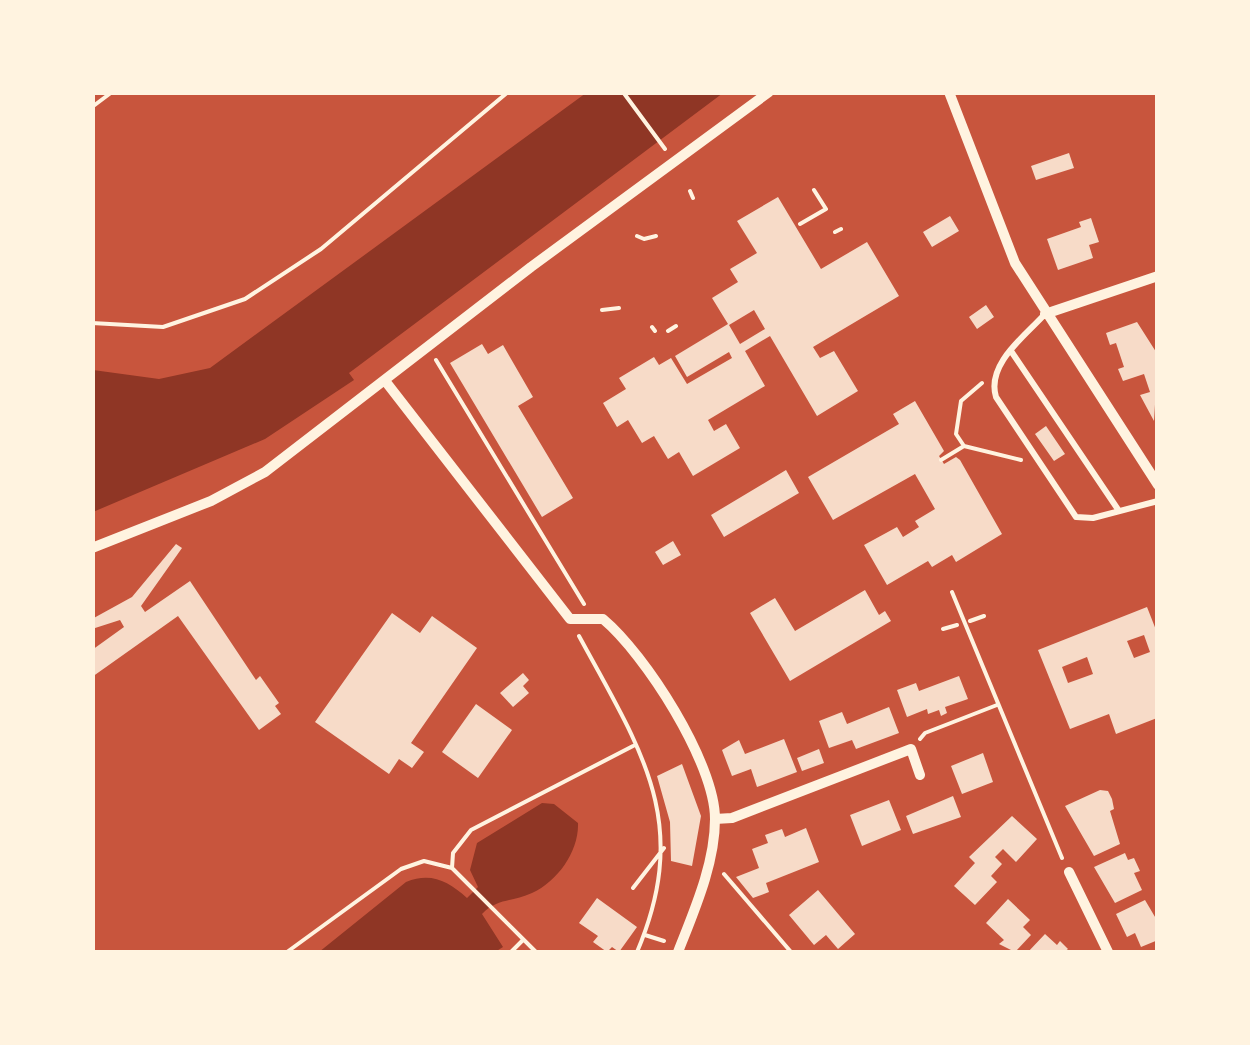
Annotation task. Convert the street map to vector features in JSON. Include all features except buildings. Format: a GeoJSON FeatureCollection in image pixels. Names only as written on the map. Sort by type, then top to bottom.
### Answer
{"type":"FeatureCollection","features":[{"type":"Feature","properties":{"kind":"street"},"geometry":{"type":"LineString","coordinates":[[92,548],[211,501],[265,472],[430,349],[492,297],[769,92]]}},
{"type":"Feature","properties":{"kind":"street"},"geometry":{"type":"LineString","coordinates":[[950,92],[1015,262],[1158,486]]}},
{"type":"Feature","properties":{"kind":"street"},"geometry":{"type":"LineString","coordinates":[[1045,314],[1158,276]]}},
{"type":"Feature","properties":{"kind":"street"},"geometry":{"type":"LineString","coordinates":[[386,382],[570,619],[603,619],[626,641],[689,741],[712,798],[715,820],[698,898],[678,952]]}},
{"type":"Feature","properties":{"kind":"street"},"geometry":{"type":"LineString","coordinates":[[715,820],[732,818],[911,749],[920,775]]}},
{"type":"Feature","properties":{"kind":"street"},"geometry":{"type":"LineString","coordinates":[[1068,872],[1108,952]]}},
{"type":"Feature","properties":{"kind":"lane"},"geometry":{"type":"LineString","coordinates":[[1045,314],[995,374],[996,397],[1076,517],[1119,512],[1158,501]]}},
{"type":"Feature","properties":{"kind":"lane"},"geometry":{"type":"LineString","coordinates":[[1011,352],[1119,512]]}},
{"type":"Feature","properties":{"kind":"path"},"geometry":{"type":"LineString","coordinates":[[92,107],[112,92]]}},
{"type":"Feature","properties":{"kind":"path"},"geometry":{"type":"LineString","coordinates":[[92,322],[163,328],[245,298],[321,249],[508,92]]}},
{"type":"Feature","properties":{"kind":"path"},"geometry":{"type":"LineString","coordinates":[[623,92],[674,162]]}},
{"type":"Feature","properties":{"kind":"path"},"geometry":{"type":"LineString","coordinates":[[800,224],[826,210],[814,190]]}},
{"type":"Feature","properties":{"kind":"path"},"geometry":{"type":"LineString","coordinates":[[690,191],[694,198]]}},
{"type":"Feature","properties":{"kind":"path"},"geometry":{"type":"LineString","coordinates":[[638,236],[644,240],[656,236]]}},
{"type":"Feature","properties":{"kind":"path"},"geometry":{"type":"LineString","coordinates":[[602,310],[619,308]]}},
{"type":"Feature","properties":{"kind":"path"},"geometry":{"type":"LineString","coordinates":[[668,331],[676,326]]}},
{"type":"Feature","properties":{"kind":"path"},"geometry":{"type":"LineString","coordinates":[[430,349],[584,604]]}},
{"type":"Feature","properties":{"kind":"path"},"geometry":{"type":"LineString","coordinates":[[995,374],[961,401],[956,434],[964,446],[1043,465]]}},
{"type":"Feature","properties":{"kind":"path"},"geometry":{"type":"LineString","coordinates":[[941,460],[964,446]]}},
{"type":"Feature","properties":{"kind":"path"},"geometry":{"type":"LineString","coordinates":[[952,592],[1068,872]]}},
{"type":"Feature","properties":{"kind":"path"},"geometry":{"type":"LineString","coordinates":[[970,621],[984,616]]}},
{"type":"Feature","properties":{"kind":"path"},"geometry":{"type":"LineString","coordinates":[[570,619],[654,791],[664,848],[654,910],[638,952]]}},
{"type":"Feature","properties":{"kind":"path"},"geometry":{"type":"LineString","coordinates":[[943,630],[957,625]]}},
{"type":"Feature","properties":{"kind":"path"},"geometry":{"type":"LineString","coordinates":[[911,749],[926,733],[997,705]]}},
{"type":"Feature","properties":{"kind":"path"},"geometry":{"type":"LineString","coordinates":[[452,868],[454,853],[471,830],[634,746]]}},
{"type":"Feature","properties":{"kind":"path"},"geometry":{"type":"LineString","coordinates":[[633,888],[664,848]]}},
{"type":"Feature","properties":{"kind":"path"},"geometry":{"type":"LineString","coordinates":[[288,952],[400,869],[424,861],[452,868],[536,952]]}},
{"type":"Feature","properties":{"kind":"path"},"geometry":{"type":"LineString","coordinates":[[722,871],[791,952]]}},
{"type":"Feature","properties":{"kind":"path"},"geometry":{"type":"LineString","coordinates":[[512,952],[523,940]]}},
{"type":"Feature","properties":{"kind":"shaded area"},"geometry":{"type":"Polygon","coordinates":[[[586,93],[723,93],[349,373],[354,380],[265,439],[93,512],[93,370],[159,379],[210,368],[586,93]]]}},
{"type":"Feature","properties":{"kind":"shaded area"},"geometry":{"type":"Polygon","coordinates":[[[542,803],[554,804],[578,823],[575,844],[565,864],[541,888],[493,905],[482,914],[503,947],[495,952],[319,952],[406,882],[439,880],[467,898],[478,887],[470,870],[477,843],[542,803]]]}}]}
